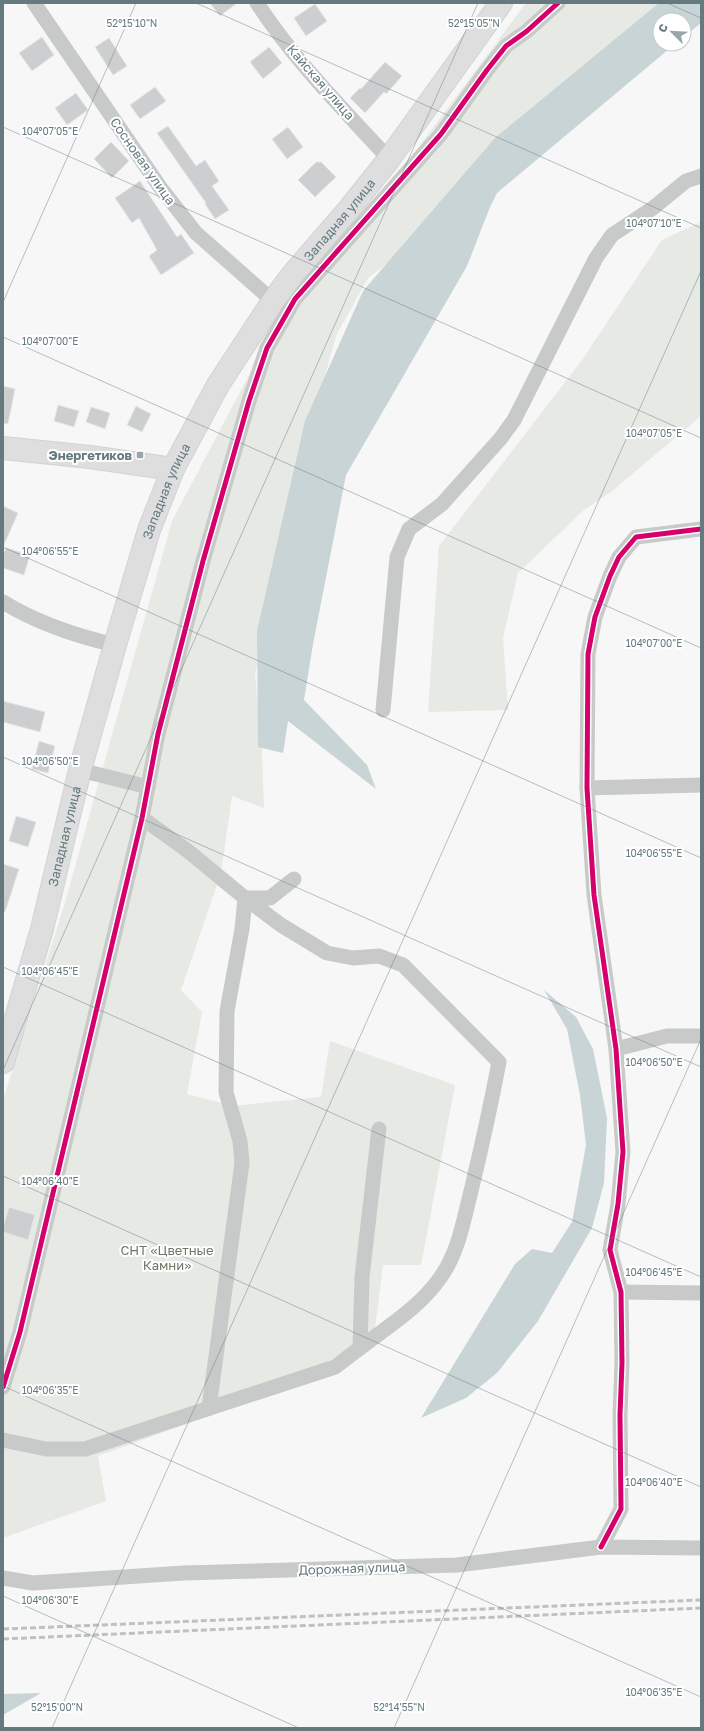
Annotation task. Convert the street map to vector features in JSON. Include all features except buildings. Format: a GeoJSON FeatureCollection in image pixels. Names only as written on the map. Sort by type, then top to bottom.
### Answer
{"type":"FeatureCollection","features":[{"type":"Feature","properties":{"kind":"main road","name":"Западная улица"},"geometry":{"type":"LineString","coordinates":[[3,1062],[42,929],[80,770],[115,645],[149,530],[173,469],[218,385],[273,301],[293,274],[350,208],[388,159],[501,3]]}},
{"type":"Feature","properties":{"kind":"main road"},"geometry":{"type":"LineString","coordinates":[[3,448],[173,469]]}},
{"type":"Feature","properties":{"kind":"street","name":"Сосновая улица"},"geometry":{"type":"LineString","coordinates":[[34,3],[160,187],[196,233],[273,301]]}},
{"type":"Feature","properties":{"kind":"street","name":"Кайская улица"},"geometry":{"type":"LineString","coordinates":[[257,3],[265,16],[313,75],[388,159]]}},
{"type":"Feature","properties":{"kind":"street"},"geometry":{"type":"LineString","coordinates":[[3,1388],[20,1332],[142,818],[158,734],[203,560],[249,401],[267,348],[295,299],[441,134],[506,46],[527,31],[558,3]]}},
{"type":"Feature","properties":{"kind":"street"},"geometry":{"type":"LineString","coordinates":[[382,710],[397,557],[409,529],[442,504],[514,420],[596,258],[612,235],[653,208],[686,181],[701,176]]}},
{"type":"Feature","properties":{"kind":"street"},"geometry":{"type":"LineString","coordinates":[[601,1547],[621,1509],[621,1292],[610,1250],[618,1204],[623,1152],[616,1049],[594,895],[587,788],[588,654],[595,617],[619,557],[636,537],[701,529]]}},
{"type":"Feature","properties":{"kind":"street"},"geometry":{"type":"LineString","coordinates":[[3,602],[18,611],[82,638],[115,645]]}},
{"type":"Feature","properties":{"kind":"street"},"geometry":{"type":"LineString","coordinates":[[80,770],[148,787]]}},
{"type":"Feature","properties":{"kind":"street"},"geometry":{"type":"LineString","coordinates":[[587,788],[701,785]]}},
{"type":"Feature","properties":{"kind":"street"},"geometry":{"type":"LineString","coordinates":[[3,1440],[46,1449],[86,1449],[335,1366],[422,1300],[440,1279],[453,1257],[487,1122],[499,1062],[403,965],[378,956],[353,958],[327,953],[281,925],[245,898],[188,851],[142,818]]}},
{"type":"Feature","properties":{"kind":"street"},"geometry":{"type":"LineString","coordinates":[[245,898],[270,898],[294,879]]}},
{"type":"Feature","properties":{"kind":"street"},"geometry":{"type":"LineString","coordinates":[[209,1408],[242,1163],[240,1141],[226,1092],[227,1011],[242,929],[245,898]]}},
{"type":"Feature","properties":{"kind":"street"},"geometry":{"type":"LineString","coordinates":[[616,1049],[667,1036],[701,1036]]}},
{"type":"Feature","properties":{"kind":"street"},"geometry":{"type":"LineString","coordinates":[[360,1348],[362,1277],[379,1129]]}},
{"type":"Feature","properties":{"kind":"street"},"geometry":{"type":"LineString","coordinates":[[621,1292],[701,1293]]}},
{"type":"Feature","properties":{"kind":"street","name":"Дорожная улица"},"geometry":{"type":"LineString","coordinates":[[3,1578],[33,1583],[184,1573],[457,1565],[601,1547],[701,1548]]}},
{"type":"Feature","properties":{"kind":"green space","name":"СНТ «Цветные Камни»"},"geometry":{"type":"Polygon","coordinates":[[[526,3],[667,3],[657,12],[652,12],[652,17],[398,255],[368,278],[336,336],[287,513],[255,674],[262,753],[264,808],[232,796],[221,873],[181,990],[202,1012],[187,1094],[233,1106],[321,1097],[330,1041],[455,1085],[421,1265],[383,1265],[374,1336],[267,1395],[98,1456],[106,1501],[3,1538],[3,1100],[64,906],[172,521],[279,318],[387,189],[526,3]]]}},
{"type":"Feature","properties":{"kind":"green space"},"geometry":{"type":"Polygon","coordinates":[[[701,222],[701,416],[611,492],[584,510],[518,573],[503,638],[508,710],[428,712],[439,546],[582,360],[662,240],[701,222]]]}},
{"type":"Feature","properties":{"kind":"shaded area"},"geometry":{"type":"Polygon","coordinates":[[[659,3],[701,3],[701,23],[692,30],[692,12],[652,12],[652,52],[665,52],[497,193],[467,266],[346,475],[313,644],[304,700],[367,765],[376,789],[288,721],[283,753],[258,747],[257,631],[305,421],[363,291],[495,138],[659,3]]]}},
{"type":"Feature","properties":{"kind":"shaded area"},"geometry":{"type":"Polygon","coordinates":[[[544,990],[576,1017],[593,1049],[607,1118],[604,1183],[592,1228],[538,1321],[497,1373],[466,1398],[421,1418],[515,1264],[532,1249],[552,1253],[572,1222],[586,1145],[580,1095],[567,1029],[544,990]]]}},
{"type":"Feature","properties":{"kind":"shaded area"},"geometry":{"type":"Polygon","coordinates":[[[41,1693],[3,1715],[3,1694],[41,1693]]]}},
{"type":"Feature","properties":{"kind":"railway"},"geometry":{"type":"LineString","coordinates":[[3,1629],[701,1600]]}},
{"type":"Feature","properties":{"kind":"railway"},"geometry":{"type":"LineString","coordinates":[[3,1639],[701,1608]]}},
{"type":"Feature","properties":{"kind":"cycle path"},"geometry":{"type":"LineString","coordinates":[[3,1387],[20,1332],[142,818],[158,734],[203,561],[249,401],[267,348],[295,299],[441,134],[506,46],[527,31],[558,3]]}},
{"type":"Feature","properties":{"kind":"cycle path"},"geometry":{"type":"LineString","coordinates":[[601,1547],[621,1509],[621,1292],[610,1250],[618,1204],[623,1152],[616,1049],[594,895],[587,788],[588,654],[595,617],[610,576],[619,557],[636,537],[701,529]]}},
{"type":"Feature","properties":{"kind":"place","name":"Энергетиков"},"geometry":{"type":"Point","coordinates":[140,455]}}]}
